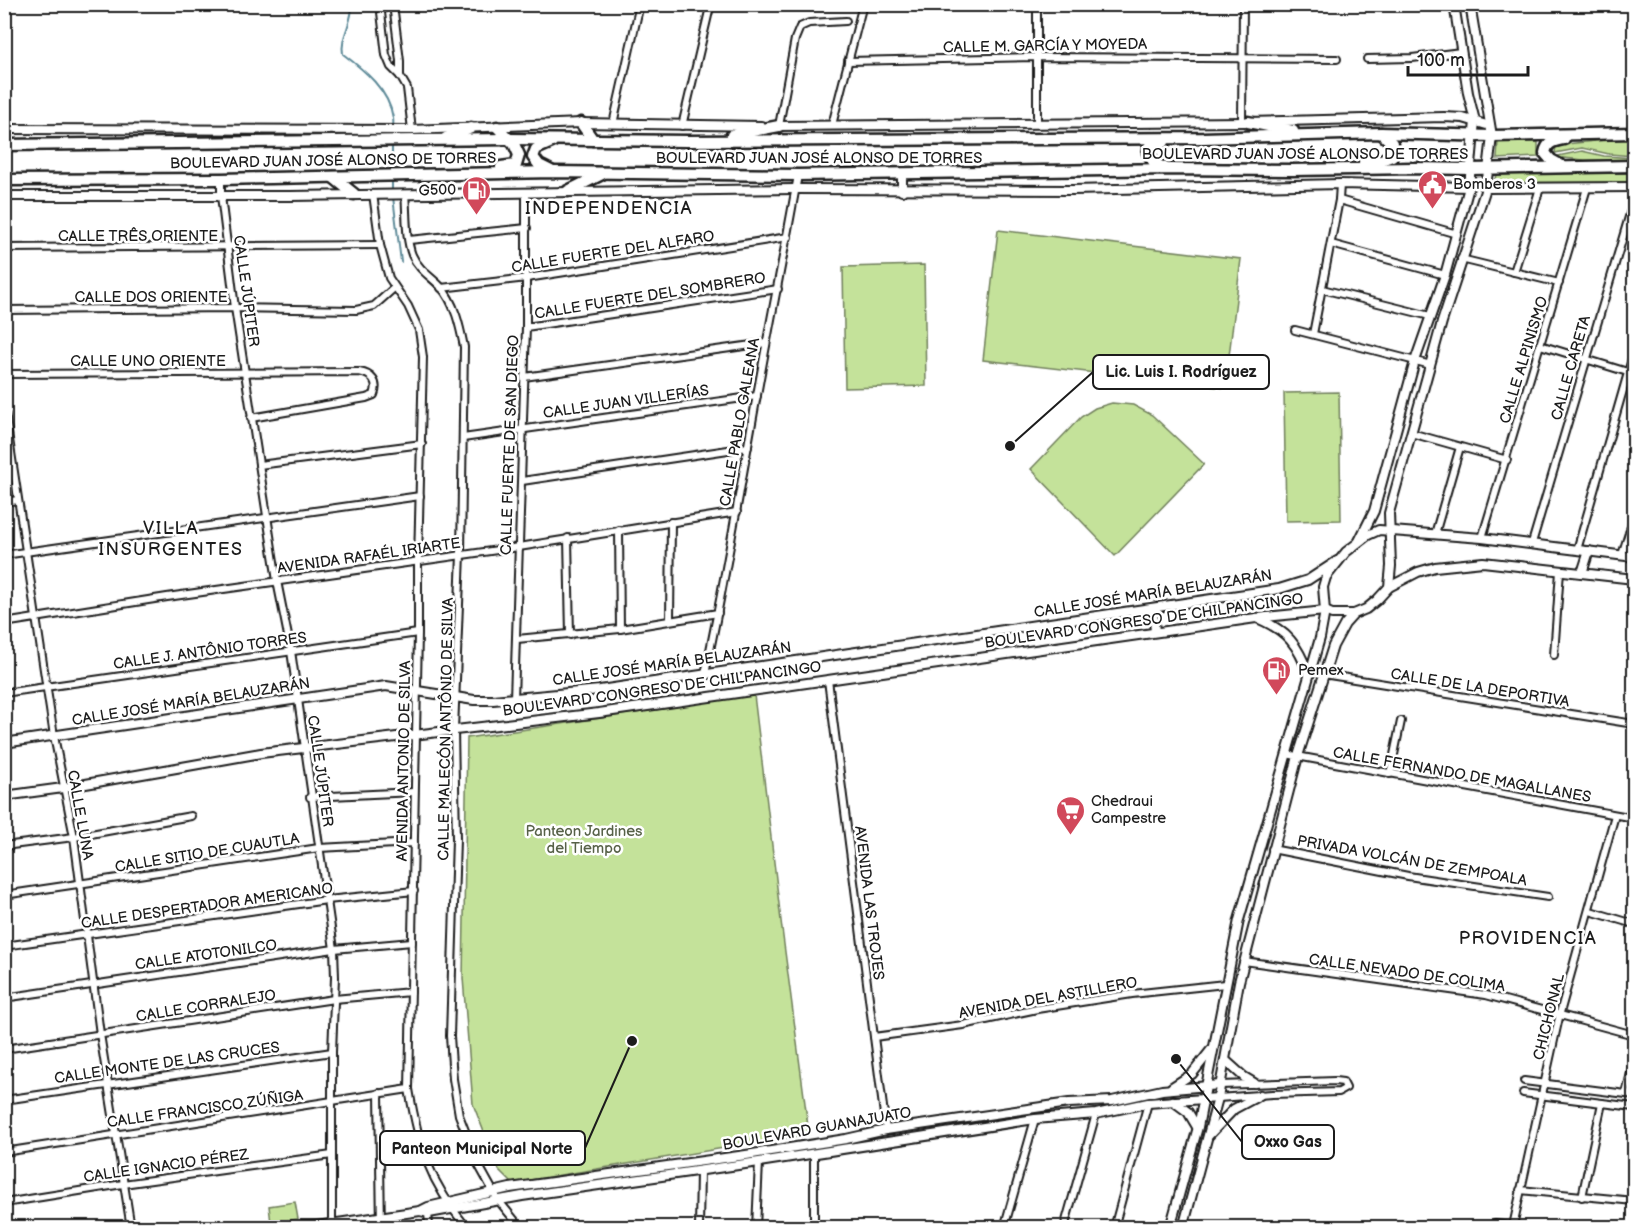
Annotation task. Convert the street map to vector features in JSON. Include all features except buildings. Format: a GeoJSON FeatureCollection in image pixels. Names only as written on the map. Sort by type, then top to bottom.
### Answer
{"type":"FeatureCollection","features":[{"type":"Feature","properties":{"kind":"main road"},"geometry":{"type":"LineString","coordinates":[[1245,122],[1311,135]]}},
{"type":"Feature","properties":{"kind":"main road"},"geometry":{"type":"LineString","coordinates":[[581,123],[594,140]]}},
{"type":"Feature","properties":{"kind":"main road"},"geometry":{"type":"LineString","coordinates":[[687,141],[753,132],[778,126]]}},
{"type":"Feature","properties":{"kind":"main road"},"geometry":{"type":"LineString","coordinates":[[463,174],[476,168],[506,168],[516,165],[519,159],[518,151],[498,127]]}},
{"type":"Feature","properties":{"kind":"main road"},"geometry":{"type":"LineString","coordinates":[[437,141],[471,128]]}},
{"type":"Feature","properties":{"kind":"main road","name":"BOULEVARD JUAN JOSÉ ALONSO DE TORRES"},"geometry":{"type":"LineString","coordinates":[[4,146],[508,139],[687,141],[1203,138],[1381,133],[1475,135],[1491,131],[1629,133]]}},
{"type":"Feature","properties":{"kind":"main road"},"geometry":{"type":"LineString","coordinates":[[1292,170],[1307,166],[1386,159],[1392,156],[1393,148],[1389,140],[1381,133]]}},
{"type":"Feature","properties":{"kind":"main road"},"geometry":{"type":"LineString","coordinates":[[1563,166],[1551,160],[1545,153],[1552,141],[1629,133]]}},
{"type":"Feature","properties":{"kind":"main road"},"geometry":{"type":"LineString","coordinates":[[1171,169],[1155,164],[1149,158],[1150,145],[1203,138]]}},
{"type":"Feature","properties":{"kind":"main road"},"geometry":{"type":"LineString","coordinates":[[554,172],[536,163],[533,157],[534,151],[544,145],[567,140]]}},
{"type":"Feature","properties":{"kind":"main road","name":"BOULEVARD JUAN JOSÉ ALONSO DE TORRES"},"geometry":{"type":"LineString","coordinates":[[4,180],[221,179],[554,172],[798,175],[1171,169],[1489,169],[1635,166]]}},
{"type":"Feature","properties":{"kind":"main road"},"geometry":{"type":"LineString","coordinates":[[568,191],[604,173]]}},
{"type":"Feature","properties":{"kind":"main road"},"geometry":{"type":"LineString","coordinates":[[333,177],[354,194]]}},
{"type":"Feature","properties":{"kind":"street"},"geometry":{"type":"LineString","coordinates":[[380,4],[388,62],[400,76],[409,96],[412,130]]}},
{"type":"Feature","properties":{"kind":"street"},"geometry":{"type":"LineString","coordinates":[[393,4],[400,76]]}},
{"type":"Feature","properties":{"kind":"street"},"geometry":{"type":"LineString","coordinates":[[613,124],[640,4]]}},
{"type":"Feature","properties":{"kind":"street"},"geometry":{"type":"LineString","coordinates":[[832,125],[863,5],[880,4]]}},
{"type":"Feature","properties":{"kind":"street"},"geometry":{"type":"LineString","coordinates":[[1037,4],[1037,122]]}},
{"type":"Feature","properties":{"kind":"street"},"geometry":{"type":"LineString","coordinates":[[1243,4],[1245,122]]}},
{"type":"Feature","properties":{"kind":"street"},"geometry":{"type":"LineString","coordinates":[[1358,542],[1374,512],[1415,361],[1445,275],[1469,187],[1475,121],[1454,4]]}},
{"type":"Feature","properties":{"kind":"street"},"geometry":{"type":"LineString","coordinates":[[1389,587],[1391,566],[1389,513],[1461,259],[1486,188],[1489,169],[1491,131],[1470,4]]}},
{"type":"Feature","properties":{"kind":"street"},"geometry":{"type":"LineString","coordinates":[[682,126],[710,7]]}},
{"type":"Feature","properties":{"kind":"street"},"geometry":{"type":"LineString","coordinates":[[778,126],[795,39],[800,27],[809,23],[846,21]]}},
{"type":"Feature","properties":{"kind":"street"},"geometry":{"type":"LineString","coordinates":[[1367,59],[1412,58],[1461,52]]}},
{"type":"Feature","properties":{"kind":"street","name":"CALLE M. GARCÍA Y MOYEDA"},"geometry":{"type":"LineString","coordinates":[[848,61],[1037,57],[1336,59]]}},
{"type":"Feature","properties":{"kind":"street"},"geometry":{"type":"LineString","coordinates":[[4,129],[412,130],[581,123],[778,126],[1245,122],[1444,117],[1475,121],[1491,131]]}},
{"type":"Feature","properties":{"kind":"street"},"geometry":{"type":"LineString","coordinates":[[1292,170],[1292,185]]}},
{"type":"Feature","properties":{"kind":"street"},"geometry":{"type":"LineString","coordinates":[[902,173],[902,191]]}},
{"type":"Feature","properties":{"kind":"street"},"geometry":{"type":"LineString","coordinates":[[835,174],[835,190]]}},
{"type":"Feature","properties":{"kind":"street","name":"CALLE PABLO GALEANA"},"geometry":{"type":"LineString","coordinates":[[705,674],[798,175]]}},
{"type":"Feature","properties":{"kind":"street","name":"CALLE JÚPITER"},"geometry":{"type":"LineString","coordinates":[[221,179],[221,196],[235,308],[251,418],[277,581],[291,651],[310,797],[334,949],[332,1225]]}},
{"type":"Feature","properties":{"kind":"street"},"geometry":{"type":"LineString","coordinates":[[1313,334],[1339,200],[1340,184]]}},
{"type":"Feature","properties":{"kind":"street","name":"BOULEVARD JUAN JOSÉ ALONSO DE TORRES"},"geometry":{"type":"LineString","coordinates":[[4,196],[221,196],[795,189],[1120,190],[1340,184],[1469,187]]}},
{"type":"Feature","properties":{"kind":"street"},"geometry":{"type":"LineString","coordinates":[[1486,188],[1635,187]]}},
{"type":"Feature","properties":{"kind":"street","name":"CALLE ALPINISMO"},"geometry":{"type":"LineString","coordinates":[[1482,538],[1587,188]]}},
{"type":"Feature","properties":{"kind":"street"},"geometry":{"type":"LineString","coordinates":[[1514,272],[1539,189]]}},
{"type":"Feature","properties":{"kind":"street","name":"CALLE FUERTE DE SAN DIEGO"},"geometry":{"type":"LineString","coordinates":[[514,699],[526,327],[526,192]]}},
{"type":"Feature","properties":{"kind":"street","name":"AVENIDA ANTONIO DE SILVA"},"geometry":{"type":"LineString","coordinates":[[377,194],[380,245],[389,278],[413,316],[422,342],[421,561],[409,1089],[421,1146],[431,1175],[467,1227]]}},
{"type":"Feature","properties":{"kind":"street","name":"CALLE MALECÓN ANTÔNIO DE SILVA"},"geometry":{"type":"LineString","coordinates":[[401,194],[411,253],[421,269],[441,288],[458,319],[464,347],[454,730],[456,851],[450,1036],[455,1098],[468,1140],[494,1201],[521,1227]]}},
{"type":"Feature","properties":{"kind":"street"},"geometry":{"type":"LineString","coordinates":[[1339,200],[1457,234]]}},
{"type":"Feature","properties":{"kind":"street","name":"CALLE CARETA"},"geometry":{"type":"LineString","coordinates":[[1532,543],[1635,200]]}},
{"type":"Feature","properties":{"kind":"street"},"geometry":{"type":"LineString","coordinates":[[409,240],[527,228]]}},
{"type":"Feature","properties":{"kind":"street","name":"CALLE FUERTE DEL ALFARO"},"geometry":{"type":"LineString","coordinates":[[441,288],[527,278],[788,237]]}},
{"type":"Feature","properties":{"kind":"street"},"geometry":{"type":"LineString","coordinates":[[1331,244],[1445,275]]}},
{"type":"Feature","properties":{"kind":"street","name":"CALLE TRÊS ORIENTE"},"geometry":{"type":"LineString","coordinates":[[4,248],[380,245]]}},
{"type":"Feature","properties":{"kind":"street"},"geometry":{"type":"LineString","coordinates":[[1461,259],[1559,283]]}},
{"type":"Feature","properties":{"kind":"street","name":"CALLE DOS ORIENTE"},"geometry":{"type":"LineString","coordinates":[[4,310],[235,308],[356,310],[370,308],[394,288]]}},
{"type":"Feature","properties":{"kind":"street","name":"CALLE FUERTE DEL SOMBRERO"},"geometry":{"type":"LineString","coordinates":[[526,327],[778,289]]}},
{"type":"Feature","properties":{"kind":"street"},"geometry":{"type":"LineString","coordinates":[[1322,290],[1430,316]]}},
{"type":"Feature","properties":{"kind":"street"},"geometry":{"type":"LineString","coordinates":[[1295,330],[1431,365]]}},
{"type":"Feature","properties":{"kind":"street"},"geometry":{"type":"LineString","coordinates":[[524,377],[766,343]]}},
{"type":"Feature","properties":{"kind":"street"},"geometry":{"type":"LineString","coordinates":[[1540,345],[1632,373]]}},
{"type":"Feature","properties":{"kind":"street"},"geometry":{"type":"LineString","coordinates":[[1576,550],[1632,373],[1635,352]]}},
{"type":"Feature","properties":{"kind":"street","name":"CALLE UNO ORIENTE"},"geometry":{"type":"LineString","coordinates":[[4,374],[365,373],[372,376],[376,386],[374,395],[366,398],[251,418]]}},
{"type":"Feature","properties":{"kind":"street","name":"CALLE JUAN VILLERÍAS"},"geometry":{"type":"LineString","coordinates":[[463,438],[757,396]]}},
{"type":"Feature","properties":{"kind":"street","name":"CALLE LUNA"},"geometry":{"type":"LineString","coordinates":[[4,406],[8,450],[37,618],[54,736],[74,837],[100,1034],[131,1227]]}},
{"type":"Feature","properties":{"kind":"street"},"geometry":{"type":"LineString","coordinates":[[1411,433],[1507,460]]}},
{"type":"Feature","properties":{"kind":"street"},"geometry":{"type":"LineString","coordinates":[[259,465],[422,444]]}},
{"type":"Feature","properties":{"kind":"street"},"geometry":{"type":"LineString","coordinates":[[522,481],[748,447]]}},
{"type":"Feature","properties":{"kind":"street"},"geometry":{"type":"LineString","coordinates":[[1435,534],[1460,447]]}},
{"type":"Feature","properties":{"kind":"street"},"geometry":{"type":"LineString","coordinates":[[4,555],[420,496]]}},
{"type":"Feature","properties":{"kind":"street"},"geometry":{"type":"LineString","coordinates":[[4,502],[18,500]]}},
{"type":"Feature","properties":{"kind":"street","name":"AVENIDA RAFAÉL IRIARTE"},"geometry":{"type":"LineString","coordinates":[[4,623],[519,547],[737,512]]}},
{"type":"Feature","properties":{"kind":"street"},"geometry":{"type":"LineString","coordinates":[[1622,555],[1635,517]]}},
{"type":"Feature","properties":{"kind":"street"},"geometry":{"type":"LineString","coordinates":[[670,621],[671,522]]}},
{"type":"Feature","properties":{"kind":"street"},"geometry":{"type":"LineString","coordinates":[[620,530],[620,629]]}},
{"type":"Feature","properties":{"kind":"street"},"geometry":{"type":"LineString","coordinates":[[1170,1227],[1198,1127],[1239,920],[1320,638],[1324,610],[1323,587],[1326,577],[1337,561],[1374,531],[1388,530],[1532,543],[1635,557]]}},
{"type":"Feature","properties":{"kind":"street"},"geometry":{"type":"LineString","coordinates":[[568,538],[570,635]]}},
{"type":"Feature","properties":{"kind":"street"},"geometry":{"type":"LineString","coordinates":[[1582,573],[1590,551]]}},
{"type":"Feature","properties":{"kind":"street","name":"CALLE JOSÉ MARÍA BELAUZARÁN"},"geometry":{"type":"LineString","coordinates":[[4,743],[386,686],[474,700],[514,699],[600,690],[1279,589],[1308,580],[1337,561]]}},
{"type":"Feature","properties":{"kind":"street"},"geometry":{"type":"LineString","coordinates":[[1183,1227],[1218,1098],[1244,961],[1272,849],[1323,674],[1337,636],[1354,614],[1366,609],[1389,587],[1418,572],[1458,563],[1483,562],[1635,579]]}},
{"type":"Feature","properties":{"kind":"street"},"geometry":{"type":"LineString","coordinates":[[1554,655],[1560,571]]}},
{"type":"Feature","properties":{"kind":"street"},"geometry":{"type":"LineString","coordinates":[[1153,609],[1155,632]]}},
{"type":"Feature","properties":{"kind":"street","name":"BOULEVARD CONGRESO DE CHILPANCINGO"},"geometry":{"type":"LineString","coordinates":[[4,796],[63,788],[205,762],[599,713],[1256,618],[1324,610],[1332,614],[1354,614]]}},
{"type":"Feature","properties":{"kind":"street"},"geometry":{"type":"LineString","coordinates":[[517,639],[620,629],[718,613]]}},
{"type":"Feature","properties":{"kind":"street"},"geometry":{"type":"LineString","coordinates":[[1256,618],[1273,625],[1287,635],[1302,657],[1309,675]]}},
{"type":"Feature","properties":{"kind":"street","name":"CALLE J. ANTÔNIO TORRES"},"geometry":{"type":"LineString","coordinates":[[4,693],[418,633]]}},
{"type":"Feature","properties":{"kind":"street","name":"CALLE DE LA DEPORTIVA"},"geometry":{"type":"LineString","coordinates":[[1323,674],[1635,724]]}},
{"type":"Feature","properties":{"kind":"street","name":"AVENIDA LAS TROJES"},"geometry":{"type":"LineString","coordinates":[[828,680],[886,1130]]}},
{"type":"Feature","properties":{"kind":"street"},"geometry":{"type":"LineString","coordinates":[[1390,774],[1401,721]]}},
{"type":"Feature","properties":{"kind":"street","name":"CALLE FERNANDO DE MAGALLANES"},"geometry":{"type":"LineString","coordinates":[[1286,754],[1635,818]]}},
{"type":"Feature","properties":{"kind":"street"},"geometry":{"type":"LineString","coordinates":[[310,797],[414,792]]}},
{"type":"Feature","properties":{"kind":"street","name":"CHICHONAL"},"geometry":{"type":"LineString","coordinates":[[1513,1226],[1560,1013],[1615,815]]}},
{"type":"Feature","properties":{"kind":"street"},"geometry":{"type":"LineString","coordinates":[[4,846],[74,837],[191,816]]}},
{"type":"Feature","properties":{"kind":"street","name":"CALLE SITIO DE CUAUTLA"},"geometry":{"type":"LineString","coordinates":[[4,895],[319,848],[414,843]]}},
{"type":"Feature","properties":{"kind":"street","name":"PRIVADA VOLCÁN DE ZEMPOALA"},"geometry":{"type":"LineString","coordinates":[[1272,849],[1408,876],[1548,897]]}},
{"type":"Feature","properties":{"kind":"street","name":"CALLE DESPERTADOR AMERICANO"},"geometry":{"type":"LineString","coordinates":[[4,946],[327,900],[414,891]]}},
{"type":"Feature","properties":{"kind":"street"},"geometry":{"type":"LineString","coordinates":[[1590,911],[1635,924]]}},
{"type":"Feature","properties":{"kind":"street","name":"CALLE ATOTONILCO"},"geometry":{"type":"LineString","coordinates":[[4,998],[334,949],[412,942]]}},
{"type":"Feature","properties":{"kind":"street","name":"CALLE NEVADO DE COLIMA"},"geometry":{"type":"LineString","coordinates":[[1244,961],[1486,995],[1560,1013],[1635,1035]]}},
{"type":"Feature","properties":{"kind":"street","name":"AVENIDA DEL ASTILLERO"},"geometry":{"type":"LineString","coordinates":[[874,1037],[963,1025],[1037,1009],[1132,994],[1225,984]]}},
{"type":"Feature","properties":{"kind":"street","name":"CALLE CORRALEJO"},"geometry":{"type":"LineString","coordinates":[[4,1049],[334,999],[411,992]]}},
{"type":"Feature","properties":{"kind":"street"},"geometry":{"type":"LineString","coordinates":[[1167,1089],[1192,1074],[1212,1049]]}},
{"type":"Feature","properties":{"kind":"street","name":"CALLE MONTE DE LAS CRUCES"},"geometry":{"type":"LineString","coordinates":[[4,1100],[332,1052]]}},
{"type":"Feature","properties":{"kind":"street"},"geometry":{"type":"LineString","coordinates":[[1225,1060],[1254,1083]]}},
{"type":"Feature","properties":{"kind":"street"},"geometry":{"type":"LineString","coordinates":[[1626,1094],[1635,1060]]}},
{"type":"Feature","properties":{"kind":"street"},"geometry":{"type":"LineString","coordinates":[[1218,1098],[1339,1092],[1345,1090],[1346,1086],[1343,1082],[1335,1081],[1220,1085]]}},
{"type":"Feature","properties":{"kind":"street"},"geometry":{"type":"LineString","coordinates":[[1524,1082],[1635,1095]]}},
{"type":"Feature","properties":{"kind":"street","name":"BOULEVARD GUANAJUATO"},"geometry":{"type":"LineString","coordinates":[[452,1205],[490,1192],[746,1155],[846,1139],[886,1130],[1069,1103],[1112,1101],[1167,1089],[1220,1085]]}},
{"type":"Feature","properties":{"kind":"street","name":"CALLE FRANCISCO ZÚÑIGA"},"geometry":{"type":"LineString","coordinates":[[4,1152],[409,1089]]}},
{"type":"Feature","properties":{"kind":"street"},"geometry":{"type":"LineString","coordinates":[[379,1093],[381,1227]]}},
{"type":"Feature","properties":{"kind":"street"},"geometry":{"type":"LineString","coordinates":[[1523,1093],[1635,1107]]}},
{"type":"Feature","properties":{"kind":"street"},"geometry":{"type":"LineString","coordinates":[[1208,1136],[1234,1109],[1260,1095]]}},
{"type":"Feature","properties":{"kind":"street","name":"BOULEVARD GUANAJUATO"},"geometry":{"type":"LineString","coordinates":[[303,1227],[332,1225],[452,1205],[700,1171],[1035,1119],[1096,1114],[1148,1103],[1218,1098]]}},
{"type":"Feature","properties":{"kind":"street"},"geometry":{"type":"LineString","coordinates":[[1172,1101],[1188,1112],[1198,1127]]}},
{"type":"Feature","properties":{"kind":"street"},"geometry":{"type":"LineString","coordinates":[[1114,1227],[1148,1103]]}},
{"type":"Feature","properties":{"kind":"street"},"geometry":{"type":"LineString","coordinates":[[1582,1197],[1602,1103]]}},
{"type":"Feature","properties":{"kind":"street"},"geometry":{"type":"LineString","coordinates":[[1064,1227],[1096,1114]]}},
{"type":"Feature","properties":{"kind":"street"},"geometry":{"type":"LineString","coordinates":[[1004,1227],[1035,1119]]}},
{"type":"Feature","properties":{"kind":"street"},"geometry":{"type":"LineString","coordinates":[[814,1153],[814,1227]]}},
{"type":"Feature","properties":{"kind":"street","name":"CALLE IGNACIO PÉREZ"},"geometry":{"type":"LineString","coordinates":[[4,1203],[332,1155]]}},
{"type":"Feature","properties":{"kind":"street"},"geometry":{"type":"LineString","coordinates":[[756,1227],[759,1162]]}},
{"type":"Feature","properties":{"kind":"street"},"geometry":{"type":"LineString","coordinates":[[699,1227],[700,1171]]}},
{"type":"Feature","properties":{"kind":"street"},"geometry":{"type":"LineString","coordinates":[[1520,1190],[1635,1201]]}},
{"type":"Feature","properties":{"kind":"street"},"geometry":{"type":"LineString","coordinates":[[426,1210],[429,1227]]}},
{"type":"Feature","properties":{"kind":"street"},"geometry":{"type":"LineString","coordinates":[[1496,1224],[1528,1227]]}},
{"type":"Feature","properties":{"kind":"green space"},"geometry":{"type":"Polygon","coordinates":[[[1634,138],[1634,156],[1609,154],[1582,148],[1555,153],[1556,145],[1634,138]]]}},
{"type":"Feature","properties":{"kind":"green space"},"geometry":{"type":"Polygon","coordinates":[[[1498,141],[1538,142],[1538,157],[1497,159],[1498,141]]]}},
{"type":"Feature","properties":{"kind":"green space"},"geometry":{"type":"Polygon","coordinates":[[[1582,151],[1604,156],[1634,158],[1634,161],[1553,157],[1582,151]]]}},
{"type":"Feature","properties":{"kind":"green space"},"geometry":{"type":"Polygon","coordinates":[[[1631,173],[1634,175],[1634,183],[1494,184],[1496,174],[1631,173]]]}},
{"type":"Feature","properties":{"kind":"green space"},"geometry":{"type":"Polygon","coordinates":[[[998,230],[1241,259],[1225,388],[983,360],[998,230]]]}},
{"type":"Feature","properties":{"kind":"green space"},"geometry":{"type":"Polygon","coordinates":[[[924,265],[926,386],[845,388],[843,267],[924,265]]]}},
{"type":"Feature","properties":{"kind":"green space"},"geometry":{"type":"Polygon","coordinates":[[[1339,392],[1341,520],[1286,521],[1284,393],[1339,392]]]}},
{"type":"Feature","properties":{"kind":"green space"},"geometry":{"type":"Polygon","coordinates":[[[1112,403],[1133,405],[1152,415],[1204,464],[1115,556],[1031,469],[1081,417],[1095,408],[1112,403]]]}},
{"type":"Feature","properties":{"kind":"green space","name":"Panteon Jardines del Tiempo"},"geometry":{"type":"Polygon","coordinates":[[[754,695],[809,1134],[512,1183],[499,1170],[473,1104],[463,978],[467,738],[754,695]]]}},
{"type":"Feature","properties":{"kind":"green space"},"geometry":{"type":"Polygon","coordinates":[[[295,1202],[298,1219],[271,1223],[269,1206],[295,1202]]]}},
{"type":"Feature","properties":{"kind":"waterway"},"geometry":{"type":"LineString","coordinates":[[352,4],[351,17],[343,41],[343,54],[367,74],[386,98],[393,118],[392,137]]}},
{"type":"Feature","properties":{"kind":"waterway"},"geometry":{"type":"LineString","coordinates":[[392,143],[392,173]]}},
{"type":"Feature","properties":{"kind":"waterway"},"geometry":{"type":"LineString","coordinates":[[392,179],[392,191]]}},
{"type":"Feature","properties":{"kind":"waterway"},"geometry":{"type":"LineString","coordinates":[[393,197],[401,262]]}},
{"type":"Feature","properties":{"kind":"place","name":"Bomberos 3"},"geometry":{"type":"Point","coordinates":[1432,210]}},
{"type":"Feature","properties":{"kind":"place","name":"G500"},"geometry":{"type":"Point","coordinates":[477,216]}},
{"type":"Feature","properties":{"kind":"place","name":"Lic. Luis I. Rodríguez"},"geometry":{"type":"Point","coordinates":[1010,446]}},
{"type":"Feature","properties":{"kind":"place","name":"Pemex"},"geometry":{"type":"Point","coordinates":[1277,696]}},
{"type":"Feature","properties":{"kind":"place","name":"Chedraui Campestre"},"geometry":{"type":"Point","coordinates":[1070,836]}},
{"type":"Feature","properties":{"kind":"place","name":"Panteon Municipal Norte"},"geometry":{"type":"Point","coordinates":[632,1041]}},
{"type":"Feature","properties":{"kind":"place","name":"Oxxo Gas"},"geometry":{"type":"Point","coordinates":[1176,1059]}},
{"type":"Feature","properties":{"kind":"district","name":"INDEPENDENCIA"},"geometry":{"type":"Point","coordinates":[609,208]}},
{"type":"Feature","properties":{"kind":"district","name":"VILLA INSURGENTES"},"geometry":{"type":"Point","coordinates":[171,538]}},
{"type":"Feature","properties":{"kind":"district","name":"PROVIDENCIA"},"geometry":{"type":"Point","coordinates":[1528,938]}}]}
